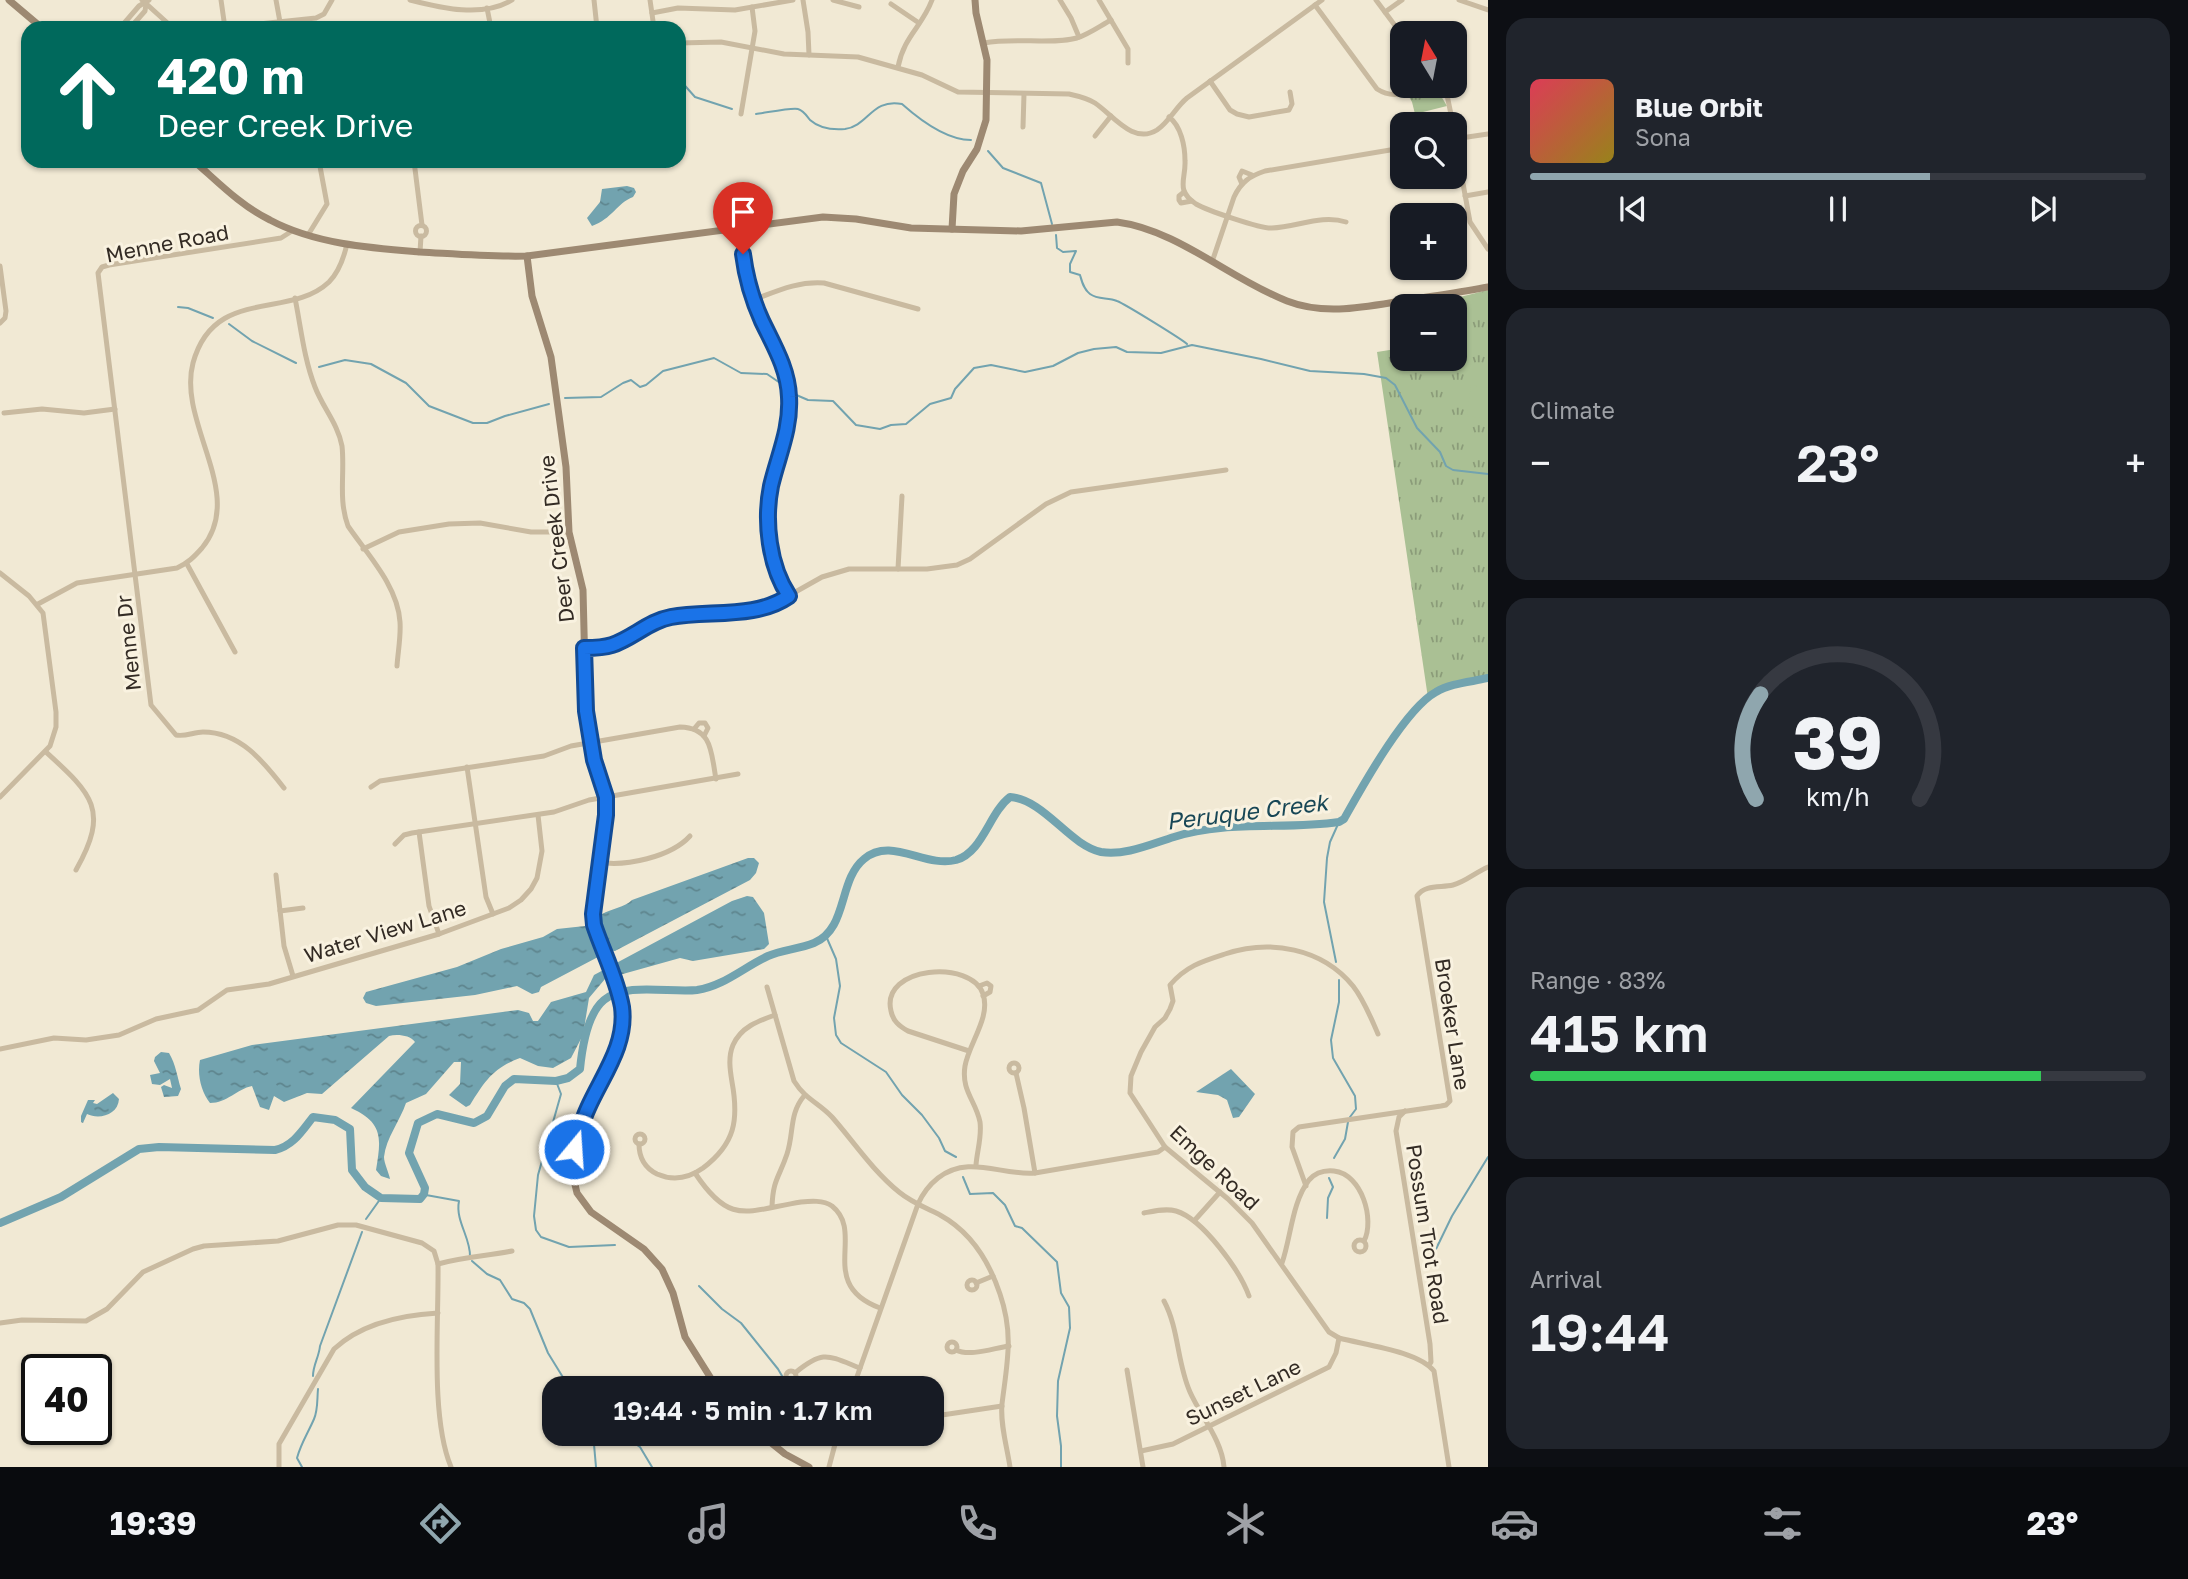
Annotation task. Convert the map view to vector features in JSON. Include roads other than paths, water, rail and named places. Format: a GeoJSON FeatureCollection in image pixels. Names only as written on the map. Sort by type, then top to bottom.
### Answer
{"type":"FeatureCollection","features":[{"type":"Feature","properties":{"kind":"street"},"geometry":{"type":"LineString","coordinates":[[9,0],[34,21]]}},
{"type":"Feature","properties":{"kind":"street"},"geometry":{"type":"LineString","coordinates":[[221,0],[222,21]]}},
{"type":"Feature","properties":{"kind":"street"},"geometry":{"type":"LineString","coordinates":[[276,0],[280,21]]}},
{"type":"Feature","properties":{"kind":"street"},"geometry":{"type":"LineString","coordinates":[[289,21],[316,18],[324,14],[332,0]]}},
{"type":"Feature","properties":{"kind":"street"},"geometry":{"type":"LineString","coordinates":[[410,0],[470,10],[512,0]]}},
{"type":"Feature","properties":{"kind":"street"},"geometry":{"type":"LineString","coordinates":[[594,0],[596,21]]}},
{"type":"Feature","properties":{"kind":"street"},"geometry":{"type":"LineString","coordinates":[[650,0],[653,21]]}},
{"type":"Feature","properties":{"kind":"street"},"geometry":{"type":"LineString","coordinates":[[652,13],[678,8],[735,10],[793,0]]}},
{"type":"Feature","properties":{"kind":"street"},"geometry":{"type":"LineString","coordinates":[[803,0],[809,55]]}},
{"type":"Feature","properties":{"kind":"street"},"geometry":{"type":"LineString","coordinates":[[833,0],[859,7]]}},
{"type":"Feature","properties":{"kind":"street"},"geometry":{"type":"LineString","coordinates":[[898,67],[904,45],[926,15],[932,0]]}},
{"type":"Feature","properties":{"kind":"street"},"geometry":{"type":"LineString","coordinates":[[952,229],[953,202],[957,186],[983,136],[986,120],[987,60],[975,0]]}},
{"type":"Feature","properties":{"kind":"street"},"geometry":{"type":"LineString","coordinates":[[1060,0],[1079,37]]}},
{"type":"Feature","properties":{"kind":"street"},"geometry":{"type":"LineString","coordinates":[[1099,0],[1128,49],[1128,64]]}},
{"type":"Feature","properties":{"kind":"street"},"geometry":{"type":"LineString","coordinates":[[686,43],[720,42],[784,54],[858,57],[898,67],[931,79],[952,91],[1083,97],[1126,129],[1143,134],[1159,129],[1182,102],[1322,0]]}},
{"type":"Feature","properties":{"kind":"street"},"geometry":{"type":"LineString","coordinates":[[1376,0],[1392,21]]}},
{"type":"Feature","properties":{"kind":"street"},"geometry":{"type":"LineString","coordinates":[[1385,12],[1402,0]]}},
{"type":"Feature","properties":{"kind":"street"},"geometry":{"type":"LineString","coordinates":[[1459,0],[1488,10]]}},
{"type":"Feature","properties":{"kind":"street"},"geometry":{"type":"LineString","coordinates":[[126,21],[146,1]]}},
{"type":"Feature","properties":{"kind":"street"},"geometry":{"type":"LineString","coordinates":[[136,21],[145,11],[146,1]]}},
{"type":"Feature","properties":{"kind":"street"},"geometry":{"type":"LineString","coordinates":[[146,1],[166,21]]}},
{"type":"Feature","properties":{"kind":"street"},"geometry":{"type":"LineString","coordinates":[[891,4],[919,23]]}},
{"type":"Feature","properties":{"kind":"street"},"geometry":{"type":"LineString","coordinates":[[1315,5],[1377,89],[1390,94]]}},
{"type":"Feature","properties":{"kind":"street"},"geometry":{"type":"LineString","coordinates":[[741,114],[755,31],[752,7]]}},
{"type":"Feature","properties":{"kind":"street"},"geometry":{"type":"LineString","coordinates":[[487,8],[490,21]]}},
{"type":"Feature","properties":{"kind":"street"},"geometry":{"type":"LineString","coordinates":[[984,43],[1011,39],[1061,40],[1079,37],[1111,20]]}},
{"type":"Feature","properties":{"kind":"street"},"geometry":{"type":"LineString","coordinates":[[1210,81],[1230,110],[1243,116],[1289,110],[1292,104],[1290,92]]}},
{"type":"Feature","properties":{"kind":"street"},"geometry":{"type":"LineString","coordinates":[[1023,127],[1024,93]]}},
{"type":"Feature","properties":{"kind":"street"},"geometry":{"type":"LineString","coordinates":[[1095,136],[1111,116]]}},
{"type":"Feature","properties":{"kind":"street"},"geometry":{"type":"LineString","coordinates":[[1169,117],[1179,128],[1186,163],[1182,180],[1184,192],[1199,206],[1273,228],[1334,218],[1346,222]]}},
{"type":"Feature","properties":{"kind":"street"},"geometry":{"type":"LineString","coordinates":[[1467,137],[1488,134]]}},
{"type":"Feature","properties":{"kind":"street"},"geometry":{"type":"LineString","coordinates":[[1212,262],[1234,197],[1252,175],[1390,150]]}},
{"type":"Feature","properties":{"kind":"street"},"geometry":{"type":"LineString","coordinates":[[202,168],[230,193],[267,219],[292,230],[347,244],[420,252],[482,257],[527,256],[824,217],[911,228],[1036,232],[1117,222],[1154,232],[1286,301],[1317,309],[1361,307],[1488,287]]}},
{"type":"Feature","properties":{"kind":"street"},"geometry":{"type":"LineString","coordinates":[[308,235],[327,204],[321,168]]}},
{"type":"Feature","properties":{"kind":"street"},"geometry":{"type":"LineString","coordinates":[[415,168],[422,225],[426,230],[425,235],[421,236],[420,252]]}},
{"type":"Feature","properties":{"kind":"street"},"geometry":{"type":"LineString","coordinates":[[1464,189],[1473,229],[1488,249]]}},
{"type":"Feature","properties":{"kind":"street"},"geometry":{"type":"LineString","coordinates":[[1465,196],[1488,192]]}},
{"type":"Feature","properties":{"kind":"street"},"geometry":{"type":"LineString","coordinates":[[739,227],[747,282],[779,355],[789,393],[787,429],[771,486],[769,505],[769,528],[775,566],[779,581],[789,596]]}},
{"type":"Feature","properties":{"kind":"street","name":"Menne Road"},"geometry":{"type":"LineString","coordinates":[[115,409],[99,285],[98,273],[102,267],[281,238],[292,230]]}},
{"type":"Feature","properties":{"kind":"street"},"geometry":{"type":"LineString","coordinates":[[38,604],[77,583],[167,570],[187,564],[209,539],[218,505],[190,389],[194,358],[206,336],[231,315],[309,294],[329,282],[341,264],[347,244]]}},
{"type":"Feature","properties":{"kind":"street","name":"Deer Creek Drive"},"geometry":{"type":"LineString","coordinates":[[527,256],[532,296],[551,357],[566,467],[569,532],[583,590],[586,711],[591,742],[606,797],[606,815],[593,903],[594,925],[614,977],[622,1015],[621,1035],[607,1071],[587,1109],[574,1149],[572,1172],[578,1193],[587,1207],[602,1221],[644,1249],[667,1276],[685,1337],[709,1376]]}},
{"type":"Feature","properties":{"kind":"street"},"geometry":{"type":"LineString","coordinates":[[0,266],[6,311],[5,318],[0,323]]}},
{"type":"Feature","properties":{"kind":"street"},"geometry":{"type":"LineString","coordinates":[[753,300],[802,282],[812,282],[918,309]]}},
{"type":"Feature","properties":{"kind":"street"},"geometry":{"type":"LineString","coordinates":[[295,298],[312,378],[338,430],[342,446],[341,491],[345,517],[391,591],[397,606],[400,620],[397,666]]}},
{"type":"Feature","properties":{"kind":"street"},"geometry":{"type":"LineString","coordinates":[[4,413],[42,409],[84,413],[115,409]]}},
{"type":"Feature","properties":{"kind":"street","name":"Menne Dr"},"geometry":{"type":"LineString","coordinates":[[115,409],[153,710],[181,737],[200,732],[234,738],[260,759],[284,788]]}},
{"type":"Feature","properties":{"kind":"street"},"geometry":{"type":"LineString","coordinates":[[584,648],[612,645],[672,617],[753,609],[781,602],[822,577],[841,570],[944,568],[970,559],[1045,504],[1071,492],[1226,470]]}},
{"type":"Feature","properties":{"kind":"street"},"geometry":{"type":"LineString","coordinates":[[898,569],[902,496]]}},
{"type":"Feature","properties":{"kind":"street"},"geometry":{"type":"LineString","coordinates":[[363,549],[399,532],[449,524],[480,523],[531,532],[569,532]]}},
{"type":"Feature","properties":{"kind":"street"},"geometry":{"type":"LineString","coordinates":[[187,564],[234,652]]}},
{"type":"Feature","properties":{"kind":"street"},"geometry":{"type":"LineString","coordinates":[[0,573],[38,604],[43,612],[56,712],[53,740],[46,752],[20,774],[0,797]]}},
{"type":"Feature","properties":{"kind":"street"},"geometry":{"type":"LineString","coordinates":[[694,729],[699,723],[705,723],[708,728],[704,736]]}},
{"type":"Feature","properties":{"kind":"street"},"geometry":{"type":"LineString","coordinates":[[371,787],[380,780],[544,756],[571,746],[680,727],[694,729],[710,744],[716,779]]}},
{"type":"Feature","properties":{"kind":"street"},"geometry":{"type":"LineString","coordinates":[[46,752],[85,791],[94,809],[94,832],[76,870]]}},
{"type":"Feature","properties":{"kind":"street"},"geometry":{"type":"LineString","coordinates":[[467,767],[486,897],[492,914]]}},
{"type":"Feature","properties":{"kind":"street"},"geometry":{"type":"LineString","coordinates":[[395,844],[404,835],[538,815],[606,797],[738,774]]}},
{"type":"Feature","properties":{"kind":"street","name":"Water View Lane"},"geometry":{"type":"LineString","coordinates":[[0,1049],[54,1038],[105,1039],[172,1014],[198,1010],[227,990],[269,984],[439,934],[492,914],[521,900],[537,877],[542,850],[538,815]]}},
{"type":"Feature","properties":{"kind":"street"},"geometry":{"type":"LineString","coordinates":[[419,832],[429,906],[439,934]]}},
{"type":"Feature","properties":{"kind":"street"},"geometry":{"type":"LineString","coordinates":[[598,862],[619,865],[630,863],[679,847],[690,836]]}},
{"type":"Feature","properties":{"kind":"street","name":"Broeker Lane"},"geometry":{"type":"LineString","coordinates":[[1306,1186],[1292,1147],[1293,1132],[1299,1127],[1446,1105],[1450,1101],[1418,893],[1426,889],[1454,885],[1488,867]]}},
{"type":"Feature","properties":{"kind":"street"},"geometry":{"type":"LineString","coordinates":[[276,875],[286,955],[293,976]]}},
{"type":"Feature","properties":{"kind":"street"},"geometry":{"type":"LineString","coordinates":[[280,912],[303,908]]}},
{"type":"Feature","properties":{"kind":"street","name":"Emge Road"},"geometry":{"type":"LineString","coordinates":[[1339,1338],[1329,1332],[1252,1223],[1220,1192],[1165,1147],[1130,1093],[1129,1084],[1149,1036],[1170,1009],[1173,1001],[1170,985],[1183,971],[1196,963],[1248,948],[1287,948],[1309,953],[1333,968],[1352,985],[1378,1034]]}},
{"type":"Feature","properties":{"kind":"street"},"geometry":{"type":"LineString","coordinates":[[970,1051],[902,1028],[893,1018],[890,1002],[894,990],[903,980],[943,971],[969,978],[979,986],[983,996],[984,1010],[964,1076],[968,1096],[980,1121],[976,1165]]}},
{"type":"Feature","properties":{"kind":"street"},"geometry":{"type":"LineString","coordinates":[[979,986],[988,983],[991,986],[990,992],[983,996]]}},
{"type":"Feature","properties":{"kind":"street"},"geometry":{"type":"LineString","coordinates":[[767,987],[794,1080],[804,1096],[832,1118],[855,1147],[900,1193],[947,1219],[968,1236],[982,1253],[993,1276],[1004,1312],[1009,1346],[1002,1406],[1010,1467]]}},
{"type":"Feature","properties":{"kind":"street"},"geometry":{"type":"LineString","coordinates":[[639,1144],[640,1156],[645,1164],[653,1171],[673,1178],[695,1173],[722,1151],[733,1131],[735,1114],[730,1063],[734,1043],[748,1026],[775,1015]]}},
{"type":"Feature","properties":{"kind":"street"},"geometry":{"type":"LineString","coordinates":[[1016,1073],[1035,1173]]}},
{"type":"Feature","properties":{"kind":"street"},"geometry":{"type":"LineString","coordinates":[[772,1207],[773,1188],[787,1154],[793,1113],[804,1096]]}},
{"type":"Feature","properties":{"kind":"street","name":"Possum Trot Road"},"geometry":{"type":"LineString","coordinates":[[1405,1111],[1396,1123],[1396,1130],[1430,1344],[1429,1365]]}},
{"type":"Feature","properties":{"kind":"street"},"geometry":{"type":"LineString","coordinates":[[857,1376],[918,1204],[924,1192],[941,1176],[955,1168],[976,1165],[1014,1173],[1035,1173],[1157,1152],[1165,1147]]}},
{"type":"Feature","properties":{"kind":"street"},"geometry":{"type":"LineString","coordinates":[[1282,1263],[1298,1204],[1310,1179],[1321,1171],[1337,1171],[1351,1177],[1358,1184],[1368,1232],[1364,1241]]}},
{"type":"Feature","properties":{"kind":"street"},"geometry":{"type":"LineString","coordinates":[[695,1173],[710,1195],[726,1208],[746,1212],[821,1201],[836,1211],[844,1229],[845,1269],[849,1286],[862,1301],[880,1308]]}},
{"type":"Feature","properties":{"kind":"street"},"geometry":{"type":"LineString","coordinates":[[1194,1221],[1220,1192]]}},
{"type":"Feature","properties":{"kind":"street"},"geometry":{"type":"LineString","coordinates":[[1144,1213],[1170,1209],[1179,1211],[1194,1221],[1242,1279],[1249,1296]]}},
{"type":"Feature","properties":{"kind":"street"},"geometry":{"type":"LineString","coordinates":[[0,1323],[86,1321],[107,1309],[143,1272],[204,1246],[264,1243],[338,1225],[356,1226],[422,1242],[434,1251],[438,1264],[440,1405],[442,1436],[451,1467]]}},
{"type":"Feature","properties":{"kind":"street"},"geometry":{"type":"LineString","coordinates":[[438,1264],[512,1251]]}},
{"type":"Feature","properties":{"kind":"street"},"geometry":{"type":"LineString","coordinates":[[976,1283],[993,1276]]}},
{"type":"Feature","properties":{"kind":"street"},"geometry":{"type":"LineString","coordinates":[[1164,1301],[1170,1311],[1184,1375],[1220,1451],[1224,1467]]}},
{"type":"Feature","properties":{"kind":"street"},"geometry":{"type":"LineString","coordinates":[[279,1467],[279,1444],[334,1349],[344,1339],[397,1317],[438,1313]]}},
{"type":"Feature","properties":{"kind":"street"},"geometry":{"type":"LineString","coordinates":[[1339,1338],[1416,1357],[1429,1365],[1434,1371],[1449,1467]]}},
{"type":"Feature","properties":{"kind":"street","name":"Sunset Lane"},"geometry":{"type":"LineString","coordinates":[[1140,1451],[1173,1444],[1329,1367],[1339,1338]]}},
{"type":"Feature","properties":{"kind":"street"},"geometry":{"type":"LineString","coordinates":[[956,1350],[974,1352],[1009,1346]]}},
{"type":"Feature","properties":{"kind":"street"},"geometry":{"type":"LineString","coordinates":[[795,1373],[812,1359],[824,1356],[860,1368]]}},
{"type":"Feature","properties":{"kind":"street"},"geometry":{"type":"LineString","coordinates":[[1127,1370],[1143,1467]]}},
{"type":"Feature","properties":{"kind":"street"},"geometry":{"type":"LineString","coordinates":[[944,1415],[1002,1406]]}},
{"type":"Feature","properties":{"kind":"street"},"geometry":{"type":"LineString","coordinates":[[775,1446],[809,1467]]}},
{"type":"Feature","properties":{"kind":"street"},"geometry":{"type":"LineString","coordinates":[[829,1467],[835,1446]]}},
{"type":"Feature","properties":{"kind":"water"},"geometry":{"type":"Polygon","coordinates":[[[627,186],[634,188],[636,192],[633,197],[592,226],[587,218],[600,202],[602,189],[627,186]]]}},
{"type":"Feature","properties":{"kind":"water"},"geometry":{"type":"Polygon","coordinates":[[[754,858],[759,863],[750,880],[615,951],[606,950],[598,929],[602,914],[632,900],[754,858]]]}},
{"type":"Feature","properties":{"kind":"water"},"geometry":{"type":"Polygon","coordinates":[[[747,896],[753,897],[764,913],[769,944],[764,949],[693,961],[680,958],[605,979],[589,998],[583,1035],[571,1058],[553,1068],[538,1066],[520,1058],[511,1062],[490,1076],[466,1107],[449,1095],[460,1084],[461,1062],[454,1062],[426,1094],[406,1103],[385,1150],[384,1159],[390,1179],[381,1176],[376,1170],[379,1141],[375,1126],[351,1108],[415,1042],[410,1038],[389,1036],[322,1094],[307,1093],[284,1102],[274,1096],[269,1110],[260,1107],[252,1086],[222,1101],[210,1103],[202,1088],[199,1077],[200,1060],[252,1045],[518,1010],[529,1013],[533,1021],[538,1021],[551,1002],[586,992],[594,975],[732,901],[747,896]]]}},
{"type":"Feature","properties":{"kind":"water"},"geometry":{"type":"Polygon","coordinates":[[[585,926],[598,946],[598,957],[541,987],[539,992],[532,994],[517,986],[475,995],[376,1006],[366,1003],[363,998],[366,992],[457,967],[501,949],[543,937],[557,929],[585,926]]]}},
{"type":"Feature","properties":{"kind":"water"},"geometry":{"type":"Polygon","coordinates":[[[161,1052],[169,1053],[173,1062],[181,1089],[178,1096],[164,1097],[161,1087],[164,1085],[172,1088],[170,1079],[160,1085],[152,1084],[150,1075],[160,1073],[154,1061],[161,1052]]]}},
{"type":"Feature","properties":{"kind":"water"},"geometry":{"type":"Polygon","coordinates":[[[1231,1069],[1255,1094],[1239,1117],[1233,1118],[1227,1100],[1218,1095],[1196,1092],[1231,1069]]]}},
{"type":"Feature","properties":{"kind":"water"},"geometry":{"type":"Polygon","coordinates":[[[113,1093],[119,1099],[112,1112],[102,1116],[87,1114],[83,1123],[81,1122],[88,1100],[95,1100],[93,1103],[97,1104],[113,1093]]]}},
{"type":"Feature","properties":{"kind":"waterway"},"geometry":{"type":"LineString","coordinates":[[686,87],[695,97],[732,109]]}},
{"type":"Feature","properties":{"kind":"waterway"},"geometry":{"type":"LineString","coordinates":[[756,114],[798,109],[818,125],[845,129],[853,127],[877,108],[892,103],[902,104],[943,133],[971,140]]}},
{"type":"Feature","properties":{"kind":"waterway"},"geometry":{"type":"LineString","coordinates":[[988,151],[1003,168],[1041,183],[1052,224]]}},
{"type":"Feature","properties":{"kind":"waterway"},"geometry":{"type":"LineString","coordinates":[[1056,235],[1057,248],[1063,252],[1076,251],[1070,264],[1070,272],[1080,275],[1088,292],[1093,296],[1122,304],[1187,344]]}},
{"type":"Feature","properties":{"kind":"waterway"},"geometry":{"type":"LineString","coordinates":[[178,307],[213,318]]}},
{"type":"Feature","properties":{"kind":"waterway"},"geometry":{"type":"LineString","coordinates":[[229,324],[252,341],[296,363]]}},
{"type":"Feature","properties":{"kind":"waterway"},"geometry":{"type":"LineString","coordinates":[[794,394],[808,400],[833,401],[856,425],[880,429],[906,424],[930,404],[951,398],[955,389],[974,368],[991,365],[1025,372],[1053,366],[1078,353],[1094,349],[1116,347],[1127,352],[1161,353],[1192,345],[1310,371],[1386,378],[1395,385],[1417,428],[1440,452],[1446,466],[1453,470],[1488,474]]}},
{"type":"Feature","properties":{"kind":"waterway"},"geometry":{"type":"LineString","coordinates":[[565,398],[601,397],[631,380],[640,387],[663,371],[714,358],[741,373],[767,374],[783,385]]}},
{"type":"Feature","properties":{"kind":"waterway"},"geometry":{"type":"LineString","coordinates":[[319,367],[345,360],[371,364],[406,383],[429,406],[473,423],[487,423],[549,404]]}},
{"type":"Feature","properties":{"kind":"waterway","name":"Peruque Creek"},"geometry":{"type":"LineString","coordinates":[[0,1223],[61,1197],[139,1149],[159,1147],[275,1150],[292,1141],[313,1117],[335,1120],[350,1129],[352,1170],[365,1187],[381,1198],[420,1199],[425,1188],[409,1153],[418,1123],[437,1114],[474,1123],[487,1116],[505,1086],[514,1079],[556,1081],[568,1078],[580,1069],[584,1042],[593,1014],[604,1000],[613,995],[624,991],[649,989],[686,991],[707,988],[768,956],[814,943],[832,927],[856,868],[874,853],[897,851],[932,860],[956,860],[973,849],[996,812],[1010,797],[1034,806],[1089,848],[1110,853],[1129,851],[1174,837],[1214,829],[1339,822],[1344,819],[1398,731],[1424,701],[1448,687],[1488,678]]}},
{"type":"Feature","properties":{"kind":"waterway"},"geometry":{"type":"LineString","coordinates":[[1336,962],[1324,902],[1327,858],[1330,842],[1339,822]]}},
{"type":"Feature","properties":{"kind":"waterway"},"geometry":{"type":"LineString","coordinates":[[826,936],[836,959],[840,986],[834,1018],[836,1035],[841,1043],[886,1072],[902,1095],[922,1115],[945,1151],[956,1157]]}},
{"type":"Feature","properties":{"kind":"waterway"},"geometry":{"type":"LineString","coordinates":[[1339,980],[1339,1002],[1331,1040],[1333,1058],[1355,1096],[1356,1109],[1350,1117]]}},
{"type":"Feature","properties":{"kind":"waterway"},"geometry":{"type":"LineString","coordinates":[[556,1081],[561,1094],[538,1175],[534,1216],[536,1230],[541,1237],[569,1247],[615,1245]]}},
{"type":"Feature","properties":{"kind":"waterway"},"geometry":{"type":"LineString","coordinates":[[1334,1158],[1345,1139],[1348,1122]]}},
{"type":"Feature","properties":{"kind":"waterway"},"geometry":{"type":"LineString","coordinates":[[1436,1249],[1452,1216],[1488,1157]]}},
{"type":"Feature","properties":{"kind":"waterway"},"geometry":{"type":"LineString","coordinates":[[963,1177],[970,1194],[993,1193],[1005,1205],[1015,1226],[1022,1228],[1057,1262],[1061,1293],[1069,1307],[1070,1328],[1058,1381],[1057,1416],[1061,1467]]}},
{"type":"Feature","properties":{"kind":"waterway"},"geometry":{"type":"LineString","coordinates":[[1327,1218],[1328,1198],[1333,1187],[1329,1178]]}},
{"type":"Feature","properties":{"kind":"waterway"},"geometry":{"type":"LineString","coordinates":[[420,1199],[426,1195],[459,1201],[459,1216],[470,1257]]}},
{"type":"Feature","properties":{"kind":"waterway"},"geometry":{"type":"LineString","coordinates":[[366,1219],[381,1198]]}},
{"type":"Feature","properties":{"kind":"waterway"},"geometry":{"type":"LineString","coordinates":[[313,1376],[320,1346],[362,1232]]}},
{"type":"Feature","properties":{"kind":"waterway"},"geometry":{"type":"LineString","coordinates":[[472,1261],[487,1274],[500,1280],[512,1299],[524,1303],[530,1309],[548,1353],[562,1376]]}},
{"type":"Feature","properties":{"kind":"waterway"},"geometry":{"type":"LineString","coordinates":[[699,1286],[741,1323],[782,1376]]}},
{"type":"Feature","properties":{"kind":"waterway"},"geometry":{"type":"LineString","coordinates":[[302,1467],[297,1458],[315,1416],[318,1389]]}},
{"type":"Feature","properties":{"kind":"waterway"},"geometry":{"type":"LineString","coordinates":[[594,1446],[596,1467]]}},
{"type":"Feature","properties":{"kind":"waterway"},"geometry":{"type":"LineString","coordinates":[[638,1446],[652,1467]]}}]}
